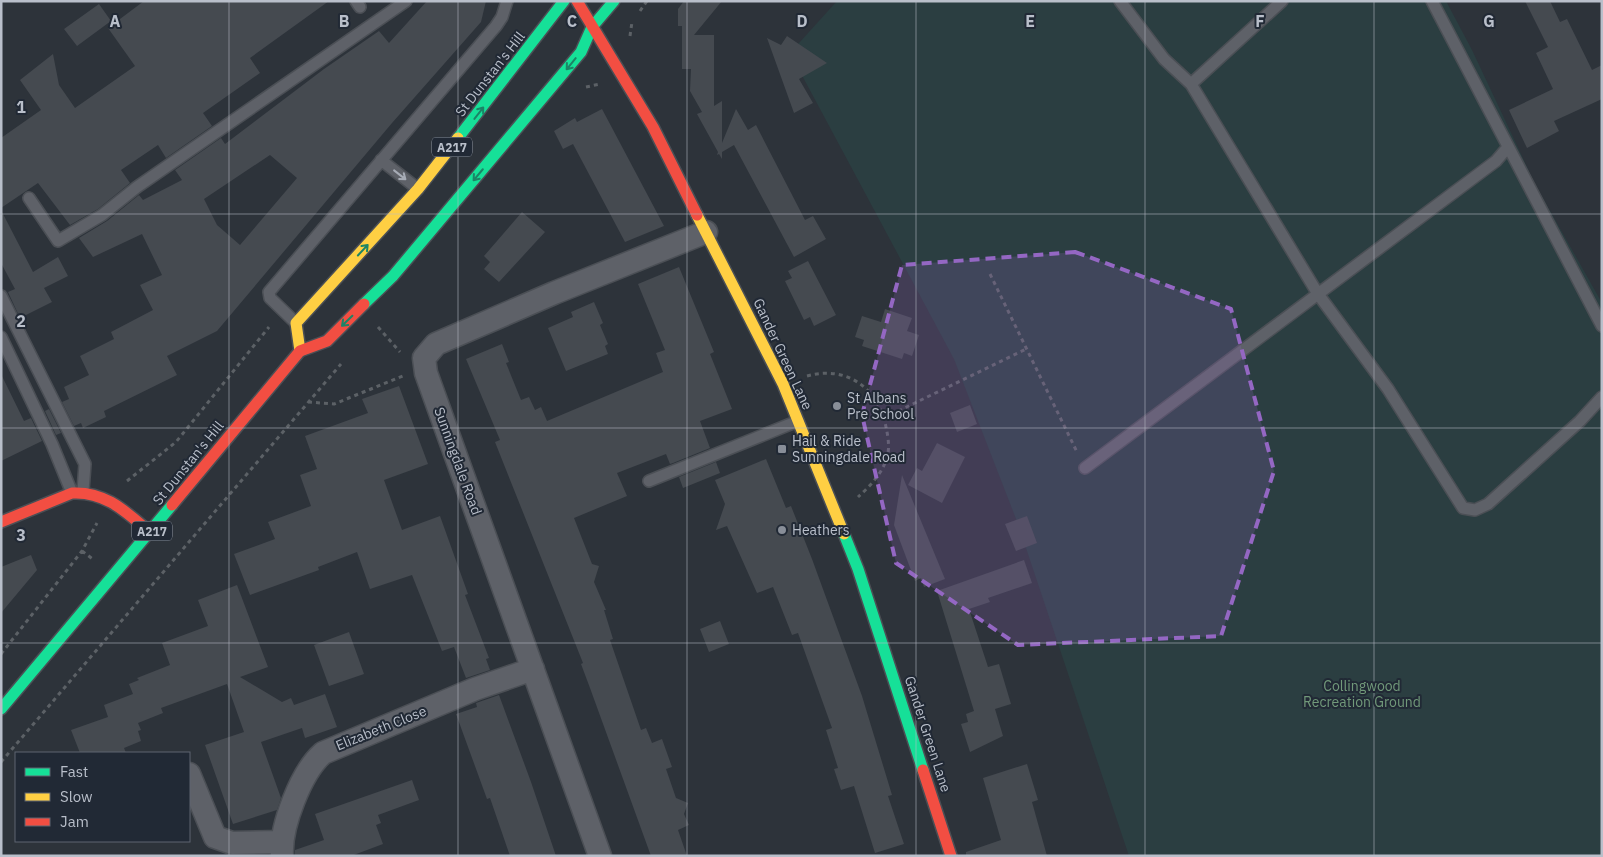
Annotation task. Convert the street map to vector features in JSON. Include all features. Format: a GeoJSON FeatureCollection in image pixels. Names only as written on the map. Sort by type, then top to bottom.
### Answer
{"type":"FeatureCollection","features":[{"type":"Feature","properties":{"kind":"main road","name":"St Dunstan's Hill"},"geometry":{"type":"LineString","coordinates":[[296,323],[418,190],[564,1]]}},
{"type":"Feature","properties":{"kind":"main road","name":"Gander Green Lane"},"geometry":{"type":"LineString","coordinates":[[576,1],[621,71],[653,127],[783,384],[858,569],[951,856]]}},
{"type":"Feature","properties":{"kind":"main road","name":"A217"},"geometry":{"type":"LineString","coordinates":[[300,350],[327,341],[393,276],[581,52],[592,27],[614,1]]}},
{"type":"Feature","properties":{"kind":"main road"},"geometry":{"type":"LineString","coordinates":[[296,323],[300,350]]}},
{"type":"Feature","properties":{"kind":"main road","name":"St Dunstan's Hill"},"geometry":{"type":"LineString","coordinates":[[1,709],[113,574],[151,533],[300,350]]}},
{"type":"Feature","properties":{"kind":"main road"},"geometry":{"type":"LineString","coordinates":[[1,522],[78,492],[97,494],[112,502],[151,533]]}},
{"type":"Feature","properties":{"kind":"street"},"geometry":{"type":"LineString","coordinates":[[424,358],[436,344],[554,293],[706,232]]}},
{"type":"Feature","properties":{"kind":"street","name":"Sunningdale Road"},"geometry":{"type":"LineString","coordinates":[[424,358],[426,373],[600,856]]}},
{"type":"Feature","properties":{"kind":"street","name":"Elizabeth Close"},"geometry":{"type":"LineString","coordinates":[[190,776],[215,837],[232,843],[282,849],[302,782],[314,762],[323,753],[466,693],[533,668]]}},
{"type":"Feature","properties":{"kind":"lane"},"geometry":{"type":"LineString","coordinates":[[29,198],[58,241],[102,215],[137,186],[406,1]]}},
{"type":"Feature","properties":{"kind":"lane"},"geometry":{"type":"LineString","coordinates":[[296,323],[270,298],[270,292],[496,26],[502,17],[507,1]]}},
{"type":"Feature","properties":{"kind":"lane"},"geometry":{"type":"LineString","coordinates":[[1120,1],[1164,59],[1191,84],[1318,294],[1388,389],[1463,508],[1475,510],[1488,504],[1580,421],[1602,397]]}},
{"type":"Feature","properties":{"kind":"lane"},"geometry":{"type":"LineString","coordinates":[[1191,84],[1282,1]]}},
{"type":"Feature","properties":{"kind":"lane"},"geometry":{"type":"LineString","coordinates":[[1432,1],[1602,326]]}},
{"type":"Feature","properties":{"kind":"lane"},"geometry":{"type":"LineString","coordinates":[[1085,468],[1496,161],[1508,147]]}},
{"type":"Feature","properties":{"kind":"lane"},"geometry":{"type":"LineString","coordinates":[[381,160],[418,190]]}},
{"type":"Feature","properties":{"kind":"lane"},"geometry":{"type":"LineString","coordinates":[[1,296],[85,464],[78,492]]}},
{"type":"Feature","properties":{"kind":"lane"},"geometry":{"type":"LineString","coordinates":[[1,337],[52,444],[78,492]]}},
{"type":"Feature","properties":{"kind":"lane"},"geometry":{"type":"LineString","coordinates":[[649,481],[798,421]]}},
{"type":"Feature","properties":{"kind":"path"},"geometry":{"type":"LineString","coordinates":[[632,42],[630,36],[632,21],[647,1]]}},
{"type":"Feature","properties":{"kind":"path"},"geometry":{"type":"LineString","coordinates":[[990,274],[1085,468]]}},
{"type":"Feature","properties":{"kind":"path"},"geometry":{"type":"LineString","coordinates":[[129,478],[176,442],[272,323]]}},
{"type":"Feature","properties":{"kind":"path"},"geometry":{"type":"LineString","coordinates":[[370,331],[376,324],[404,356],[424,358]]}},
{"type":"Feature","properties":{"kind":"path"},"geometry":{"type":"LineString","coordinates":[[884,418],[1026,349]]}},
{"type":"Feature","properties":{"kind":"path"},"geometry":{"type":"LineString","coordinates":[[308,402],[334,404],[407,374],[424,358]]}},
{"type":"Feature","properties":{"kind":"path"},"geometry":{"type":"LineString","coordinates":[[1,762],[345,359]]}},
{"type":"Feature","properties":{"kind":"path"},"geometry":{"type":"LineString","coordinates":[[783,384],[822,372],[848,376],[864,385],[877,400],[884,418],[888,448],[887,457],[870,486],[855,500],[835,512]]}},
{"type":"Feature","properties":{"kind":"path"},"geometry":{"type":"LineString","coordinates":[[1,654],[82,551],[97,523]]}},
{"type":"Feature","properties":{"kind":"highlighted area"},"geometry":{"type":"Polygon","coordinates":[[[1075,252],[1231,309],[1274,471],[1221,636],[1018,645],[896,563],[862,415],[902,265],[1075,252]]]}},
{"type":"Feature","properties":{"kind":"green space","name":"Collingwood Recreation Ground"},"geometry":{"type":"Polygon","coordinates":[[[837,1],[1446,1],[1472,50],[1535,184],[1602,303],[1602,856],[1129,856],[1018,524],[954,359],[790,53],[837,1]]]}},
{"type":"Feature","properties":{"kind":"building"},"geometry":{"type":"Polygon","coordinates":[[[144,1],[329,1],[250,58],[260,73],[203,113],[212,126],[166,158],[158,145],[121,170],[130,183],[98,209],[70,225],[38,183],[1,208],[1,138],[41,110],[20,80],[53,54],[59,85],[75,108],[135,66],[108,28],[144,1]]]}},
{"type":"Feature","properties":{"kind":"building"},"geometry":{"type":"Polygon","coordinates":[[[427,1],[486,1],[481,22],[392,123],[217,331],[167,356],[177,375],[104,411],[106,417],[83,428],[81,423],[74,426],[62,402],[69,399],[64,387],[89,375],[80,356],[114,339],[111,332],[153,310],[140,285],[162,275],[142,234],[93,257],[79,238],[107,221],[139,195],[143,200],[182,180],[175,170],[221,138],[225,144],[324,69],[379,31],[389,43],[427,1]],[[270,155],[204,199],[217,225],[240,245],[297,178],[270,155]]]}},
{"type":"Feature","properties":{"kind":"building"},"geometry":{"type":"Polygon","coordinates":[[[684,1],[722,1],[694,35],[714,35],[714,106],[722,101],[722,143],[736,109],[748,130],[756,125],[805,220],[813,216],[826,239],[794,257],[734,145],[722,152],[722,159],[719,154],[717,155],[718,152],[697,114],[702,112],[690,91],[691,69],[682,69],[682,26],[678,26],[678,9],[684,1]]]}},
{"type":"Feature","properties":{"kind":"building"},"geometry":{"type":"Polygon","coordinates":[[[1525,1],[1550,1],[1560,22],[1567,19],[1592,70],[1602,65],[1602,99],[1554,121],[1559,131],[1527,148],[1509,110],[1553,89],[1536,53],[1548,47],[1525,1]]]}},
{"type":"Feature","properties":{"kind":"building"},"geometry":{"type":"Polygon","coordinates":[[[99,4],[111,21],[77,46],[64,29],[99,4]]]}},
{"type":"Feature","properties":{"kind":"building"},"geometry":{"type":"Polygon","coordinates":[[[787,36],[827,63],[799,79],[813,103],[794,113],[767,38],[781,45],[787,36]]]}},
{"type":"Feature","properties":{"kind":"building"},"geometry":{"type":"Polygon","coordinates":[[[602,109],[664,226],[625,242],[573,144],[563,149],[554,131],[575,118],[577,122],[602,109]]]}},
{"type":"Feature","properties":{"kind":"building"},"geometry":{"type":"Polygon","coordinates":[[[1,210],[33,272],[58,257],[68,276],[44,288],[52,302],[20,318],[8,292],[15,289],[1,263],[1,210]]]}},
{"type":"Feature","properties":{"kind":"building"},"geometry":{"type":"Polygon","coordinates":[[[522,212],[545,232],[499,282],[484,269],[490,262],[484,256],[522,212]]]}},
{"type":"Feature","properties":{"kind":"building"},"geometry":{"type":"Polygon","coordinates":[[[808,261],[836,315],[814,326],[810,317],[804,320],[785,281],[792,278],[788,271],[808,261]]]}},
{"type":"Feature","properties":{"kind":"building"},"geometry":{"type":"Polygon","coordinates":[[[679,267],[714,352],[710,354],[732,409],[700,421],[710,448],[670,464],[666,454],[617,473],[627,496],[574,518],[592,564],[599,566],[594,582],[606,610],[604,610],[613,639],[610,640],[641,730],[646,728],[652,743],[662,739],[672,767],[666,769],[676,798],[688,803],[684,814],[689,825],[678,830],[687,856],[651,856],[581,664],[583,663],[495,442],[500,440],[466,359],[502,344],[509,362],[506,363],[521,400],[529,397],[535,410],[541,407],[547,421],[663,372],[656,353],[665,350],[638,284],[679,267]]]}},
{"type":"Feature","properties":{"kind":"building"},"geometry":{"type":"Polygon","coordinates":[[[594,302],[603,323],[600,325],[608,344],[605,346],[608,354],[566,371],[548,328],[573,317],[571,312],[594,302]]]}},
{"type":"Feature","properties":{"kind":"building"},"geometry":{"type":"Polygon","coordinates":[[[885,309],[912,318],[907,331],[919,335],[912,356],[904,353],[902,359],[862,346],[864,340],[855,337],[862,316],[881,322],[885,309]]]}},
{"type":"Feature","properties":{"kind":"building"},"geometry":{"type":"Polygon","coordinates":[[[1,374],[24,421],[31,418],[42,441],[1,461],[1,374]]]}},
{"type":"Feature","properties":{"kind":"building"},"geometry":{"type":"Polygon","coordinates":[[[399,386],[428,464],[384,480],[402,530],[440,516],[468,594],[465,595],[489,658],[486,659],[490,670],[466,678],[454,647],[442,651],[412,575],[370,589],[357,552],[318,567],[319,570],[250,595],[234,554],[275,539],[268,522],[311,506],[300,475],[317,469],[305,436],[368,413],[362,399],[399,386]]]}},
{"type":"Feature","properties":{"kind":"building"},"geometry":{"type":"Polygon","coordinates":[[[970,405],[977,424],[957,432],[950,413],[970,405]]]}},
{"type":"Feature","properties":{"kind":"building"},"geometry":{"type":"Polygon","coordinates":[[[49,409],[61,433],[56,435],[45,411],[49,409]]]}},
{"type":"Feature","properties":{"kind":"building"},"geometry":{"type":"Polygon","coordinates":[[[937,443],[965,457],[942,503],[908,485],[917,468],[922,471],[937,443]]]}},
{"type":"Feature","properties":{"kind":"building"},"geometry":{"type":"Polygon","coordinates":[[[766,459],[786,508],[791,506],[862,696],[892,795],[888,796],[904,844],[875,853],[854,786],[841,790],[834,769],[838,768],[826,730],[832,728],[798,633],[792,635],[773,587],[757,593],[727,526],[716,530],[725,504],[715,480],[766,459]]]}},
{"type":"Feature","properties":{"kind":"building"},"geometry":{"type":"Polygon","coordinates":[[[716,462],[720,473],[683,488],[679,477],[716,462]]]}},
{"type":"Feature","properties":{"kind":"building"},"geometry":{"type":"Polygon","coordinates":[[[902,475],[945,579],[924,587],[921,578],[915,581],[894,525],[902,475]]]}},
{"type":"Feature","properties":{"kind":"building"},"geometry":{"type":"Polygon","coordinates":[[[1027,516],[1037,543],[1016,551],[1005,524],[1027,516]]]}},
{"type":"Feature","properties":{"kind":"building"},"geometry":{"type":"Polygon","coordinates":[[[31,555],[37,570],[1,613],[1,567],[31,555]]]}},
{"type":"Feature","properties":{"kind":"building"},"geometry":{"type":"Polygon","coordinates":[[[1024,560],[1032,583],[988,598],[990,602],[969,609],[988,667],[999,664],[1011,704],[995,709],[1003,736],[970,752],[961,724],[968,722],[966,714],[974,711],[937,591],[1024,560]]]}},
{"type":"Feature","properties":{"kind":"building"},"geometry":{"type":"Polygon","coordinates":[[[237,585],[268,667],[240,677],[282,702],[291,698],[294,705],[325,694],[337,727],[305,738],[302,728],[261,742],[281,798],[277,810],[233,824],[205,745],[244,732],[227,684],[161,708],[163,713],[138,723],[141,730],[138,731],[141,741],[124,748],[126,752],[80,752],[71,730],[108,717],[104,705],[133,694],[129,684],[139,680],[137,678],[170,665],[162,643],[208,626],[198,600],[237,585]]]}},
{"type":"Feature","properties":{"kind":"building"},"geometry":{"type":"Polygon","coordinates":[[[720,621],[729,644],[709,652],[700,629],[720,621]]]}},
{"type":"Feature","properties":{"kind":"building"},"geometry":{"type":"Polygon","coordinates":[[[349,632],[364,674],[329,686],[314,645],[349,632]]]}},
{"type":"Feature","properties":{"kind":"building"},"geometry":{"type":"Polygon","coordinates":[[[499,695],[556,856],[510,856],[490,798],[487,799],[456,714],[477,707],[476,703],[499,695]]]}},
{"type":"Feature","properties":{"kind":"building"},"geometry":{"type":"Polygon","coordinates":[[[1027,764],[1038,800],[1032,802],[1047,856],[966,856],[966,852],[1001,840],[983,778],[1027,764]]]}},
{"type":"Feature","properties":{"kind":"building"},"geometry":{"type":"Polygon","coordinates":[[[412,780],[419,800],[378,815],[381,823],[376,825],[383,844],[351,856],[295,856],[295,850],[324,840],[315,814],[412,780]]]}},
{"type":"Feature","properties":{"kind":"traffic: fast"},"geometry":{"type":"LineString","coordinates":[[458,138],[564,1]]}},
{"type":"Feature","properties":{"kind":"traffic: fast"},"geometry":{"type":"LineString","coordinates":[[364,304],[393,276],[581,52],[592,27],[614,1]]}},
{"type":"Feature","properties":{"kind":"traffic: fast"},"geometry":{"type":"LineString","coordinates":[[1,709],[172,505]]}},
{"type":"Feature","properties":{"kind":"traffic: fast"},"geometry":{"type":"LineString","coordinates":[[844,534],[858,569],[923,770]]}},
{"type":"Feature","properties":{"kind":"traffic: slow"},"geometry":{"type":"LineString","coordinates":[[300,351],[296,323],[418,189],[458,138]]}},
{"type":"Feature","properties":{"kind":"traffic: slow"},"geometry":{"type":"LineString","coordinates":[[697,215],[783,384],[844,534]]}},
{"type":"Feature","properties":{"kind":"traffic: jam"},"geometry":{"type":"LineString","coordinates":[[577,1],[653,127],[697,215]]}},
{"type":"Feature","properties":{"kind":"traffic: jam"},"geometry":{"type":"LineString","coordinates":[[172,505],[300,351],[327,341],[364,304]]}},
{"type":"Feature","properties":{"kind":"traffic: jam"},"geometry":{"type":"LineString","coordinates":[[1,522],[72,493],[84,493],[115,505],[151,533]]}},
{"type":"Feature","properties":{"kind":"traffic: jam"},"geometry":{"type":"LineString","coordinates":[[923,770],[951,856]]}},
{"type":"Feature","properties":{"kind":"place","name":"St Albans Pre School"},"geometry":{"type":"Point","coordinates":[837,406]}},
{"type":"Feature","properties":{"kind":"place","name":"Hail & Ride Sunningdale Road"},"geometry":{"type":"Point","coordinates":[782,449]}},
{"type":"Feature","properties":{"kind":"place","name":"Heathers"},"geometry":{"type":"Point","coordinates":[782,530]}}]}
